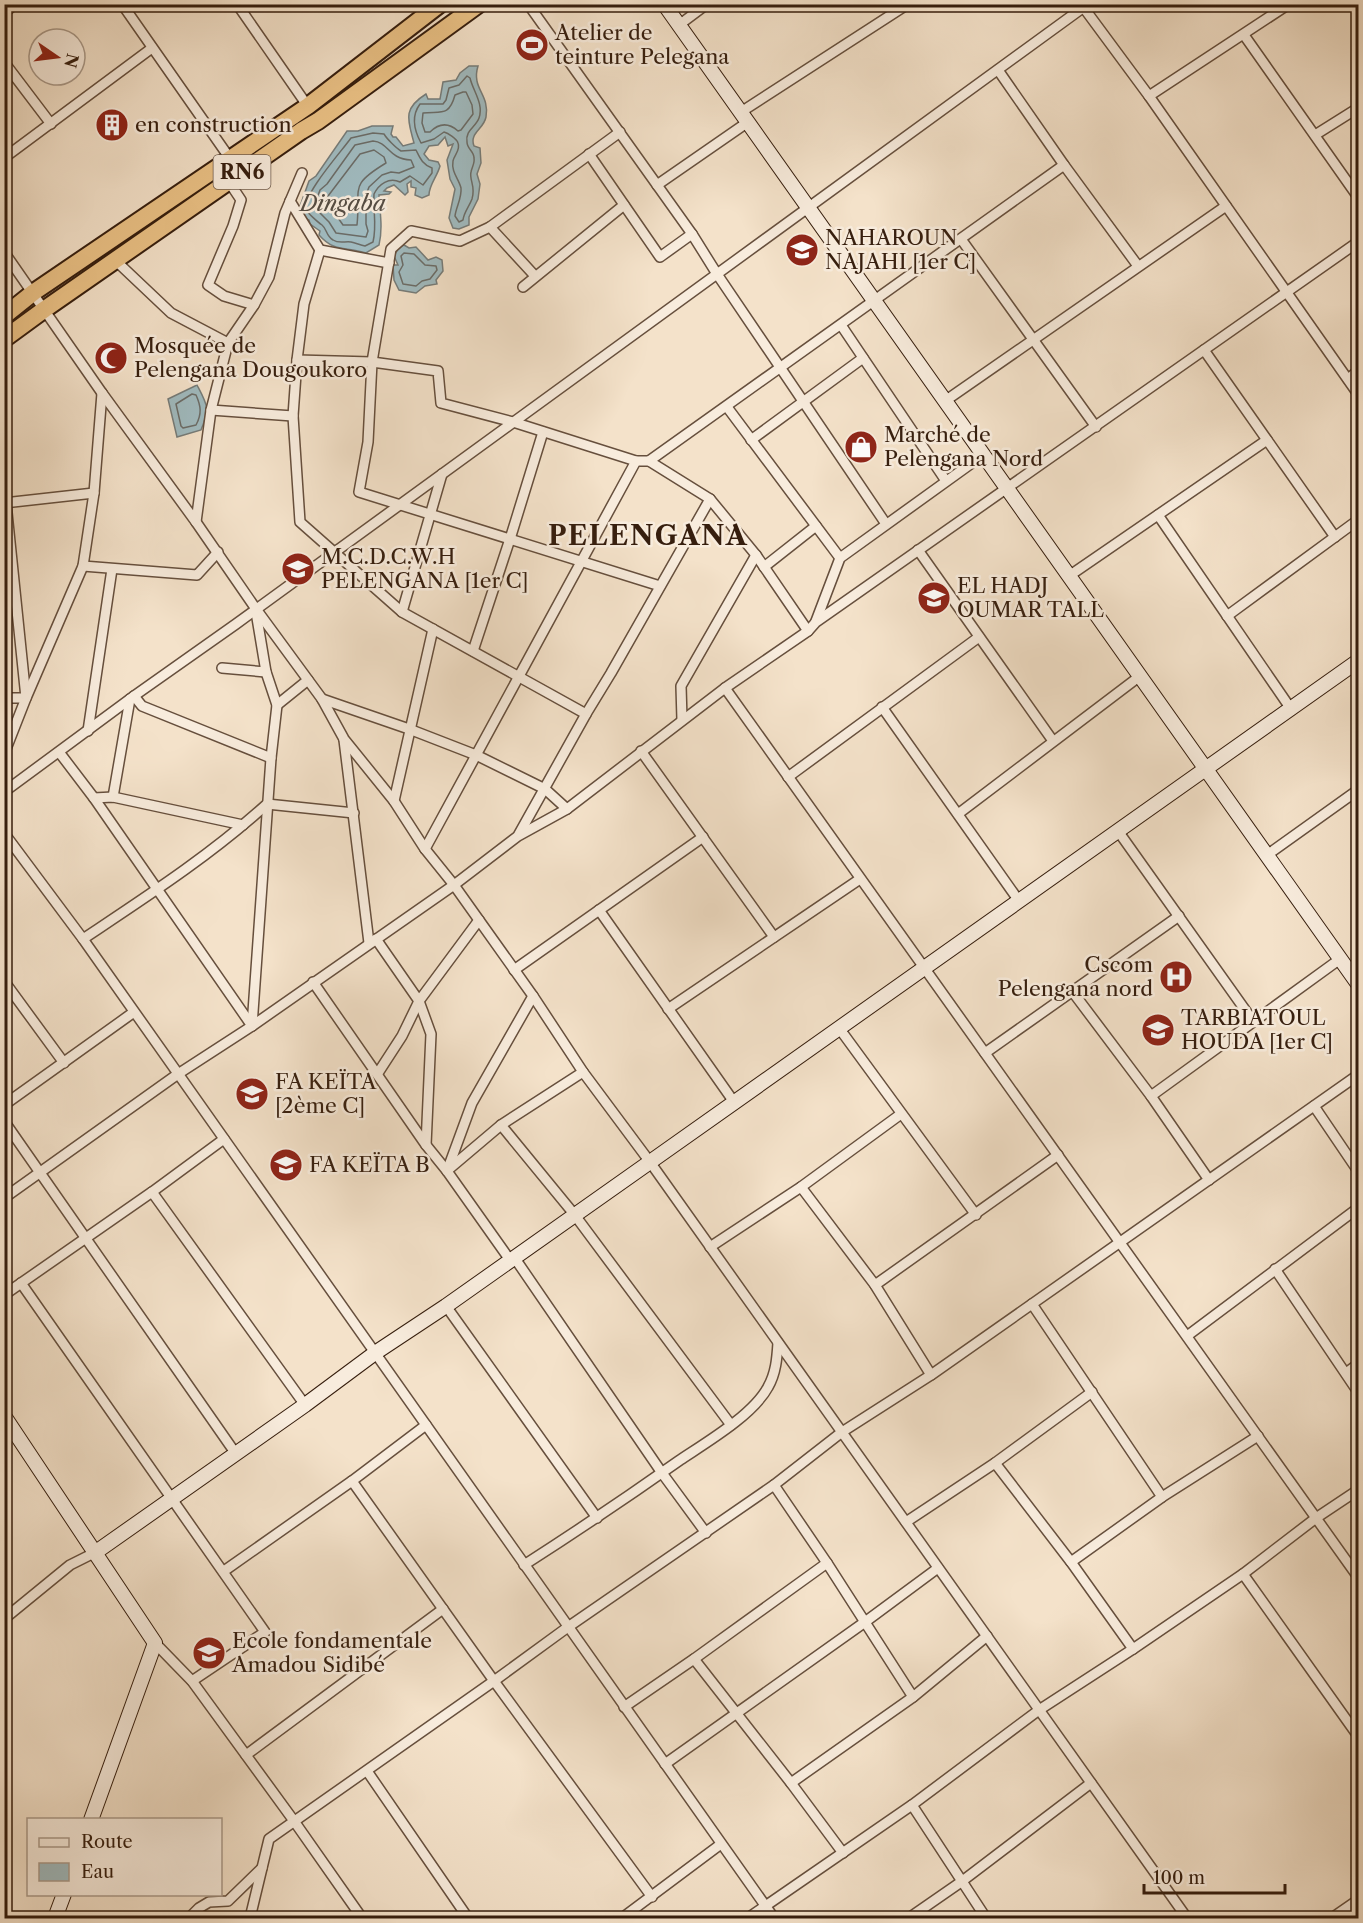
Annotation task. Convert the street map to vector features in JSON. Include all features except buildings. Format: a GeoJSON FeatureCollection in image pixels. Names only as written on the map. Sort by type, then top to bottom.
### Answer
{"type":"FeatureCollection","features":[{"type":"Feature","properties":{"kind":"highway","name":"RN6"},"geometry":{"type":"LineString","coordinates":[[4,316],[34,292],[308,106],[440,4]]}},
{"type":"Feature","properties":{"kind":"highway","name":"RN6"},"geometry":{"type":"LineString","coordinates":[[4,339],[318,121],[479,4]]}},
{"type":"Feature","properties":{"kind":"street"},"geometry":{"type":"LineString","coordinates":[[4,13],[15,4]]}},
{"type":"Feature","properties":{"kind":"street"},"geometry":{"type":"LineString","coordinates":[[122,4],[231,160]]}},
{"type":"Feature","properties":{"kind":"street"},"geometry":{"type":"LineString","coordinates":[[237,4],[318,121]]}},
{"type":"Feature","properties":{"kind":"street"},"geometry":{"type":"LineString","coordinates":[[528,4],[692,234],[886,524]]}},
{"type":"Feature","properties":{"kind":"street"},"geometry":{"type":"LineString","coordinates":[[664,4],[1359,984]]}},
{"type":"Feature","properties":{"kind":"street"},"geometry":{"type":"LineString","coordinates":[[680,25],[707,4]]}},
{"type":"Feature","properties":{"kind":"street"},"geometry":{"type":"LineString","coordinates":[[657,185],[744,117],[908,4]]}},
{"type":"Feature","properties":{"kind":"street"},"geometry":{"type":"LineString","coordinates":[[1149,96],[1289,4]]}},
{"type":"Feature","properties":{"kind":"street"},"geometry":{"type":"LineString","coordinates":[[4,792],[1084,6],[1359,394]]}},
{"type":"Feature","properties":{"kind":"street"},"geometry":{"type":"LineString","coordinates":[[1244,35],[1359,197]]}},
{"type":"Feature","properties":{"kind":"street"},"geometry":{"type":"LineString","coordinates":[[4,158],[152,48]]}},
{"type":"Feature","properties":{"kind":"street"},"geometry":{"type":"LineString","coordinates":[[4,62],[51,124]]}},
{"type":"Feature","properties":{"kind":"street"},"geometry":{"type":"LineString","coordinates":[[998,70],[1138,266]]}},
{"type":"Feature","properties":{"kind":"street"},"geometry":{"type":"LineString","coordinates":[[1315,135],[1359,108]]}},
{"type":"Feature","properties":{"kind":"street"},"geometry":{"type":"LineString","coordinates":[[620,132],[490,227],[460,241],[411,231],[391,249],[372,362],[368,442],[359,492],[660,586]]}},
{"type":"Feature","properties":{"kind":"street"},"geometry":{"type":"LineString","coordinates":[[589,154],[660,257],[692,234]]}},
{"type":"Feature","properties":{"kind":"street"},"geometry":{"type":"LineString","coordinates":[[649,461],[1064,165]]}},
{"type":"Feature","properties":{"kind":"street"},"geometry":{"type":"LineString","coordinates":[[196,522],[211,410],[228,343],[254,305],[269,277],[290,201],[302,173]]}},
{"type":"Feature","properties":{"kind":"street"},"geometry":{"type":"LineString","coordinates":[[229,182],[241,200],[208,285],[224,296],[254,305]]}},
{"type":"Feature","properties":{"kind":"street"},"geometry":{"type":"LineString","coordinates":[[290,201],[320,250],[304,304],[297,360],[293,416],[300,522],[402,612],[586,714]]}},
{"type":"Feature","properties":{"kind":"street"},"geometry":{"type":"LineString","coordinates":[[523,287],[624,205]]}},
{"type":"Feature","properties":{"kind":"street"},"geometry":{"type":"LineString","coordinates":[[945,401],[1226,206]]}},
{"type":"Feature","properties":{"kind":"street"},"geometry":{"type":"LineString","coordinates":[[490,227],[535,276]]}},
{"type":"Feature","properties":{"kind":"street"},"geometry":{"type":"LineString","coordinates":[[961,239],[1096,427]]}},
{"type":"Feature","properties":{"kind":"street"},"geometry":{"type":"LineString","coordinates":[[4,1198],[178,1074],[252,1026],[454,885],[518,836],[567,809],[725,688],[808,631],[816,622],[1359,242]]}},
{"type":"Feature","properties":{"kind":"street"},"geometry":{"type":"LineString","coordinates":[[320,250],[389,262]]}},
{"type":"Feature","properties":{"kind":"street"},"geometry":{"type":"LineString","coordinates":[[4,252],[34,292],[102,393],[322,699],[344,740],[394,801],[425,849],[454,885],[533,996],[583,1072],[710,1246],[1184,1917]]}},
{"type":"Feature","properties":{"kind":"street"},"geometry":{"type":"LineString","coordinates":[[115,260],[171,313],[228,343]]}},
{"type":"Feature","properties":{"kind":"street"},"geometry":{"type":"LineString","coordinates":[[841,325],[946,481]]}},
{"type":"Feature","properties":{"kind":"street"},"geometry":{"type":"LineString","coordinates":[[1204,350],[1335,537]]}},
{"type":"Feature","properties":{"kind":"street"},"geometry":{"type":"LineString","coordinates":[[752,440],[863,358]]}},
{"type":"Feature","properties":{"kind":"street"},"geometry":{"type":"LineString","coordinates":[[297,360],[372,362],[438,371],[441,403],[513,422],[636,461],[649,461],[710,499],[756,555],[808,631]]}},
{"type":"Feature","properties":{"kind":"street"},"geometry":{"type":"LineString","coordinates":[[1348,379],[1359,371]]}},
{"type":"Feature","properties":{"kind":"street"},"geometry":{"type":"LineString","coordinates":[[4,754],[83,566],[94,494],[102,393]]}},
{"type":"Feature","properties":{"kind":"street"},"geometry":{"type":"LineString","coordinates":[[727,407],[840,558]]}},
{"type":"Feature","properties":{"kind":"street"},"geometry":{"type":"LineString","coordinates":[[211,410],[293,416]]}},
{"type":"Feature","properties":{"kind":"street"},"geometry":{"type":"LineString","coordinates":[[472,651],[543,432]]}},
{"type":"Feature","properties":{"kind":"street"},"geometry":{"type":"LineString","coordinates":[[1070,576],[1267,440]]}},
{"type":"Feature","properties":{"kind":"street"},"geometry":{"type":"LineString","coordinates":[[816,622],[840,558],[983,455]]}},
{"type":"Feature","properties":{"kind":"street"},"geometry":{"type":"LineString","coordinates":[[425,849],[636,461]]}},
{"type":"Feature","properties":{"kind":"street"},"geometry":{"type":"LineString","coordinates":[[402,612],[442,474]]}},
{"type":"Feature","properties":{"kind":"street"},"geometry":{"type":"LineString","coordinates":[[26,698],[5,503],[94,494]]}},
{"type":"Feature","properties":{"kind":"street"},"geometry":{"type":"LineString","coordinates":[[518,836],[710,499]]}},
{"type":"Feature","properties":{"kind":"street"},"geometry":{"type":"LineString","coordinates":[[1158,514],[1291,709]]}},
{"type":"Feature","properties":{"kind":"street"},"geometry":{"type":"LineString","coordinates":[[1227,616],[1359,520]]}},
{"type":"Feature","properties":{"kind":"street"},"geometry":{"type":"LineString","coordinates":[[764,567],[816,526]]}},
{"type":"Feature","properties":{"kind":"street"},"geometry":{"type":"LineString","coordinates":[[918,550],[1053,741]]}},
{"type":"Feature","properties":{"kind":"street"},"geometry":{"type":"LineString","coordinates":[[83,566],[197,575],[218,552]]}},
{"type":"Feature","properties":{"kind":"street"},"geometry":{"type":"LineString","coordinates":[[682,720],[681,686],[756,555]]}},
{"type":"Feature","properties":{"kind":"street"},"geometry":{"type":"LineString","coordinates":[[88,731],[112,569]]}},
{"type":"Feature","properties":{"kind":"street"},"geometry":{"type":"LineString","coordinates":[[252,1026],[267,804],[277,705],[266,672],[256,609]]}},
{"type":"Feature","properties":{"kind":"street"},"geometry":{"type":"LineString","coordinates":[[394,801],[433,629]]}},
{"type":"Feature","properties":{"kind":"street"},"geometry":{"type":"LineString","coordinates":[[788,777],[979,637]]}},
{"type":"Feature","properties":{"kind":"street"},"geometry":{"type":"LineString","coordinates":[[4,1619],[70,1565],[96,1552],[236,1454],[375,1353],[446,1306],[1359,661]]}},
{"type":"Feature","properties":{"kind":"street"},"geometry":{"type":"LineString","coordinates":[[222,668],[266,672]]}},
{"type":"Feature","properties":{"kind":"street"},"geometry":{"type":"LineString","coordinates":[[958,814],[1140,676]]}},
{"type":"Feature","properties":{"kind":"street"},"geometry":{"type":"LineString","coordinates":[[277,705],[308,680]]}},
{"type":"Feature","properties":{"kind":"street"},"geometry":{"type":"LineString","coordinates":[[725,688],[1359,1577]]}},
{"type":"Feature","properties":{"kind":"street"},"geometry":{"type":"LineString","coordinates":[[4,699],[26,698]]}},
{"type":"Feature","properties":{"kind":"street"},"geometry":{"type":"LineString","coordinates":[[132,698],[142,706],[271,758]]}},
{"type":"Feature","properties":{"kind":"street"},"geometry":{"type":"LineString","coordinates":[[112,797],[132,698]]}},
{"type":"Feature","properties":{"kind":"street"},"geometry":{"type":"LineString","coordinates":[[322,699],[476,755],[545,789],[567,809]]}},
{"type":"Feature","properties":{"kind":"street"},"geometry":{"type":"LineString","coordinates":[[882,707],[1019,901]]}},
{"type":"Feature","properties":{"kind":"street"},"geometry":{"type":"LineString","coordinates":[[344,740],[373,941],[419,1001],[431,1034],[426,1145]]}},
{"type":"Feature","properties":{"kind":"street"},"geometry":{"type":"LineString","coordinates":[[59,752],[94,798],[252,1026]]}},
{"type":"Feature","properties":{"kind":"street"},"geometry":{"type":"LineString","coordinates":[[641,752],[774,937]]}},
{"type":"Feature","properties":{"kind":"street"},"geometry":{"type":"LineString","coordinates":[[1267,855],[1357,794]]}},
{"type":"Feature","properties":{"kind":"street"},"geometry":{"type":"LineString","coordinates":[[94,798],[112,797],[243,825]]}},
{"type":"Feature","properties":{"kind":"street"},"geometry":{"type":"LineString","coordinates":[[83,939],[157,889],[243,825],[267,804],[354,813]]}},
{"type":"Feature","properties":{"kind":"street"},"geometry":{"type":"LineString","coordinates":[[1118,831],[1253,1021]]}},
{"type":"Feature","properties":{"kind":"street"},"geometry":{"type":"LineString","coordinates":[[4,833],[83,939],[774,1918]]}},
{"type":"Feature","properties":{"kind":"street"},"geometry":{"type":"LineString","coordinates":[[514,970],[703,837]]}},
{"type":"Feature","properties":{"kind":"street"},"geometry":{"type":"LineString","coordinates":[[669,1009],[860,879]]}},
{"type":"Feature","properties":{"kind":"street"},"geometry":{"type":"LineString","coordinates":[[599,910],[734,1102]]}},
{"type":"Feature","properties":{"kind":"street"},"geometry":{"type":"LineString","coordinates":[[985,1053],[1179,916]]}},
{"type":"Feature","properties":{"kind":"street"},"geometry":{"type":"LineString","coordinates":[[378,1073],[402,1036],[419,1001],[479,921]]}},
{"type":"Feature","properties":{"kind":"street"},"geometry":{"type":"LineString","coordinates":[[1151,1096],[1340,959]]}},
{"type":"Feature","properties":{"kind":"street"},"geometry":{"type":"LineString","coordinates":[[4,981],[64,1063]]}},
{"type":"Feature","properties":{"kind":"street"},"geometry":{"type":"LineString","coordinates":[[313,982],[426,1145],[512,1259],[706,1533]]}},
{"type":"Feature","properties":{"kind":"street"},"geometry":{"type":"LineString","coordinates":[[1072,991],[1151,1096],[1209,1180]]}},
{"type":"Feature","properties":{"kind":"street"},"geometry":{"type":"LineString","coordinates":[[447,1171],[472,1103],[533,996]]}},
{"type":"Feature","properties":{"kind":"street"},"geometry":{"type":"LineString","coordinates":[[4,1105],[134,1012]]}},
{"type":"Feature","properties":{"kind":"street"},"geometry":{"type":"LineString","coordinates":[[839,1028],[975,1215]]}},
{"type":"Feature","properties":{"kind":"street"},"geometry":{"type":"LineString","coordinates":[[447,1171],[501,1125],[583,1072]]}},
{"type":"Feature","properties":{"kind":"street"},"geometry":{"type":"LineString","coordinates":[[250,1918],[269,1839],[568,1627],[774,1485],[842,1432],[932,1374],[1359,1075]]}},
{"type":"Feature","properties":{"kind":"street"},"geometry":{"type":"LineString","coordinates":[[1314,1106],[1359,1172]]}},
{"type":"Feature","properties":{"kind":"street"},"geometry":{"type":"LineString","coordinates":[[710,1246],[801,1187],[901,1114]]}},
{"type":"Feature","properties":{"kind":"street"},"geometry":{"type":"LineString","coordinates":[[4,1121],[236,1454]]}},
{"type":"Feature","properties":{"kind":"street"},"geometry":{"type":"LineString","coordinates":[[501,1125],[574,1214],[731,1425]]}},
{"type":"Feature","properties":{"kind":"street"},"geometry":{"type":"LineString","coordinates":[[4,1295],[152,1192],[224,1138]]}},
{"type":"Feature","properties":{"kind":"street"},"geometry":{"type":"LineString","coordinates":[[875,1285],[1058,1155]]}},
{"type":"Feature","properties":{"kind":"street"},"geometry":{"type":"LineString","coordinates":[[801,1187],[875,1285],[932,1374]]}},
{"type":"Feature","properties":{"kind":"street"},"geometry":{"type":"LineString","coordinates":[[152,1192],[305,1405]]}},
{"type":"Feature","properties":{"kind":"street"},"geometry":{"type":"LineString","coordinates":[[1187,1336],[1359,1208]]}},
{"type":"Feature","properties":{"kind":"street"},"geometry":{"type":"LineString","coordinates":[[1275,1269],[1359,1392]]}},
{"type":"Feature","properties":{"kind":"street"},"geometry":{"type":"LineString","coordinates":[[21,1283],[265,1632],[192,1681]]}},
{"type":"Feature","properties":{"kind":"street"},"geometry":{"type":"LineString","coordinates":[[1032,1304],[1162,1497]]}},
{"type":"Feature","properties":{"kind":"street"},"geometry":{"type":"LineString","coordinates":[[446,1306],[597,1518]]}},
{"type":"Feature","properties":{"kind":"street"},"geometry":{"type":"LineString","coordinates":[[524,1565],[597,1518],[731,1425],[755,1404],[768,1388],[775,1370],[778,1343]]}},
{"type":"Feature","properties":{"kind":"street"},"geometry":{"type":"LineString","coordinates":[[1346,1373],[1359,1364]]}},
{"type":"Feature","properties":{"kind":"street"},"geometry":{"type":"LineString","coordinates":[[906,1522],[995,1463],[1092,1392]]}},
{"type":"Feature","properties":{"kind":"street"},"geometry":{"type":"LineString","coordinates":[[4,1416],[155,1643],[192,1681],[362,1918]]}},
{"type":"Feature","properties":{"kind":"street"},"geometry":{"type":"LineString","coordinates":[[224,1571],[352,1481],[426,1425]]}},
{"type":"Feature","properties":{"kind":"street"},"geometry":{"type":"LineString","coordinates":[[1071,1562],[1162,1497],[1258,1436]]}},
{"type":"Feature","properties":{"kind":"street"},"geometry":{"type":"LineString","coordinates":[[995,1463],[1071,1562],[1133,1649]]}},
{"type":"Feature","properties":{"kind":"street"},"geometry":{"type":"LineString","coordinates":[[352,1481],[494,1681],[652,1897]]}},
{"type":"Feature","properties":{"kind":"street"},"geometry":{"type":"LineString","coordinates":[[774,1485],[913,1697]]}},
{"type":"Feature","properties":{"kind":"street"},"geometry":{"type":"LineString","coordinates":[[748,1918],[912,1805],[1039,1710],[1243,1574],[1316,1518],[1359,1490]]}},
{"type":"Feature","properties":{"kind":"street"},"geometry":{"type":"LineString","coordinates":[[624,1707],[827,1563]]}},
{"type":"Feature","properties":{"kind":"street"},"geometry":{"type":"LineString","coordinates":[[665,1764],[938,1568]]}},
{"type":"Feature","properties":{"kind":"street"},"geometry":{"type":"LineString","coordinates":[[1243,1574],[1359,1736]]}},
{"type":"Feature","properties":{"kind":"street"},"geometry":{"type":"LineString","coordinates":[[246,1755],[443,1609]]}},
{"type":"Feature","properties":{"kind":"street"},"geometry":{"type":"LineString","coordinates":[[791,1783],[913,1697],[987,1636]]}},
{"type":"Feature","properties":{"kind":"street"},"geometry":{"type":"LineString","coordinates":[[92,1818],[155,1643]]}},
{"type":"Feature","properties":{"kind":"street"},"geometry":{"type":"LineString","coordinates":[[694,1659],[843,1853]]}},
{"type":"Feature","properties":{"kind":"street"},"geometry":{"type":"LineString","coordinates":[[367,1771],[468,1918]]}},
{"type":"Feature","properties":{"kind":"street"},"geometry":{"type":"LineString","coordinates":[[909,1918],[961,1882],[1091,1783]]}},
{"type":"Feature","properties":{"kind":"street"},"geometry":{"type":"LineString","coordinates":[[912,1805],[986,1918]]}},
{"type":"Feature","properties":{"kind":"street"},"geometry":{"type":"LineString","coordinates":[[622,1918],[721,1844]]}},
{"type":"Feature","properties":{"kind":"street"},"geometry":{"type":"LineString","coordinates":[[189,1918],[209,1902],[228,1901],[262,1868]]}},
{"type":"Feature","properties":{"kind":"street"},"geometry":{"type":"LineString","coordinates":[[55,1918],[63,1896]]}},
{"type":"Feature","properties":{"kind":"street"},"geometry":{"type":"LineString","coordinates":[[1332,1918],[1359,1900]]}},
{"type":"Feature","properties":{"kind":"water","name":"Dingaba"},"geometry":{"type":"Polygon","coordinates":[[[469,66],[478,66],[477,80],[487,109],[485,121],[473,138],[474,146],[480,148],[481,163],[477,174],[480,184],[478,199],[469,217],[469,225],[459,229],[453,228],[449,218],[455,189],[450,179],[447,160],[453,144],[448,146],[445,137],[438,145],[429,146],[424,154],[429,160],[438,162],[440,166],[429,195],[422,198],[415,195],[416,188],[411,187],[411,181],[407,184],[408,192],[405,195],[394,185],[384,191],[391,192],[389,194],[379,195],[381,226],[379,245],[366,253],[335,247],[325,241],[319,235],[320,231],[304,218],[299,209],[309,181],[316,176],[347,131],[358,131],[372,126],[393,126],[391,134],[403,146],[414,143],[409,121],[413,105],[426,94],[428,99],[440,99],[443,82],[456,80],[460,73],[469,66]]]}},
{"type":"Feature","properties":{"kind":"water"},"geometry":{"type":"Polygon","coordinates":[[[404,245],[409,248],[416,247],[428,260],[436,257],[442,260],[443,271],[436,280],[437,284],[425,286],[416,293],[399,290],[394,280],[393,265],[398,265],[394,256],[399,247],[404,245]]]}},
{"type":"Feature","properties":{"kind":"water"},"geometry":{"type":"Polygon","coordinates":[[[197,385],[207,407],[204,423],[201,430],[177,437],[168,399],[197,385]]]}},
{"type":"Feature","properties":{"kind":"place","name":"Atelier de teinture Pelegana"},"geometry":{"type":"Point","coordinates":[532,45]}},
{"type":"Feature","properties":{"kind":"place","name":"en construction"},"geometry":{"type":"Point","coordinates":[112,125]}},
{"type":"Feature","properties":{"kind":"place","name":"NAHAROUN NAJAHI [1er C]"},"geometry":{"type":"Point","coordinates":[802,250]}},
{"type":"Feature","properties":{"kind":"place","name":"Mosquée de Pelengana Dougoukoro"},"geometry":{"type":"Point","coordinates":[111,358]}},
{"type":"Feature","properties":{"kind":"place","name":"Marché de Pelengana Nord"},"geometry":{"type":"Point","coordinates":[861,447]}},
{"type":"Feature","properties":{"kind":"place","name":"M.C.D.C.W.H PELENGANA [1er C]"},"geometry":{"type":"Point","coordinates":[298,569]}},
{"type":"Feature","properties":{"kind":"place","name":"EL HADJ OUMAR TALL"},"geometry":{"type":"Point","coordinates":[934,598]}},
{"type":"Feature","properties":{"kind":"place","name":"Cscom Pelengana nord"},"geometry":{"type":"Point","coordinates":[1176,977]}},
{"type":"Feature","properties":{"kind":"place","name":"TARBIATOUL HOUDA [1er C]"},"geometry":{"type":"Point","coordinates":[1158,1030]}},
{"type":"Feature","properties":{"kind":"place","name":"FA KEÏTA [2ème C]"},"geometry":{"type":"Point","coordinates":[252,1094]}},
{"type":"Feature","properties":{"kind":"place","name":"FA KEÏTA B"},"geometry":{"type":"Point","coordinates":[286,1165]}},
{"type":"Feature","properties":{"kind":"place","name":"Ecole fondamentale Amadou Sidibé"},"geometry":{"type":"Point","coordinates":[209,1653]}},
{"type":"Feature","properties":{"kind":"district","name":"PELENGANA"},"geometry":{"type":"Point","coordinates":[648,536]}}]}
